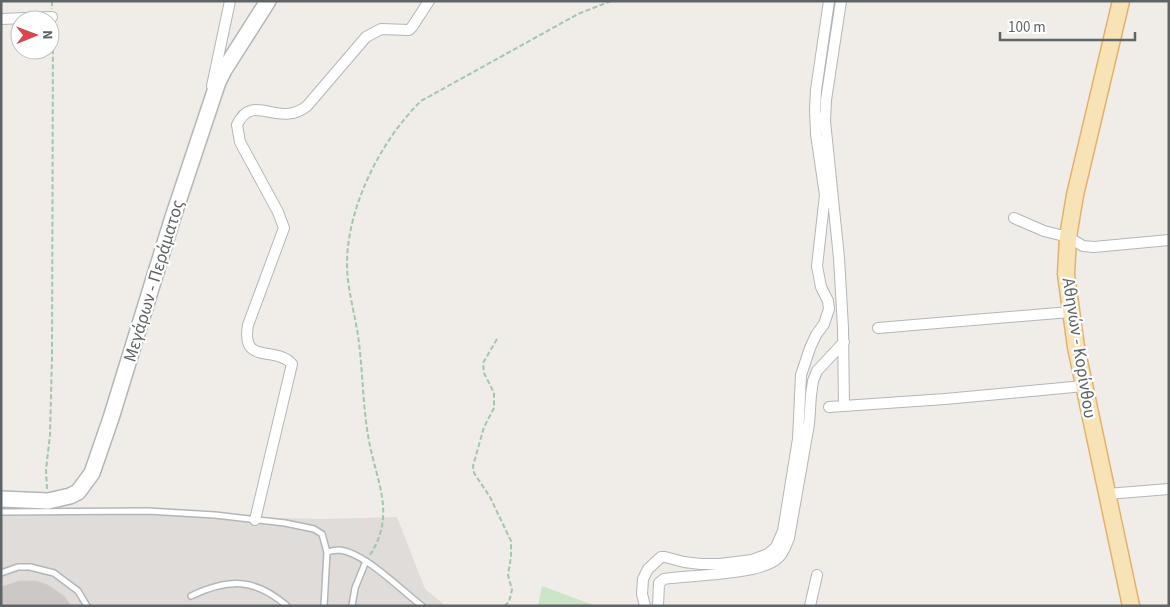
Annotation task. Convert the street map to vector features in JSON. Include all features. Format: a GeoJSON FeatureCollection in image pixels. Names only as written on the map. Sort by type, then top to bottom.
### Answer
{"type":"FeatureCollection","features":[{"type":"Feature","properties":{"kind":"main road","name":"Μεγάρων - Περάματος"},"geometry":{"type":"LineString","coordinates":[[1,499],[48,501],[70,496],[78,492],[87,481],[96,463],[205,118],[224,70],[268,1]]}},
{"type":"Feature","properties":{"kind":"main road","name":"Αθηνών - Κορίνθου"},"geometry":{"type":"LineString","coordinates":[[1120,1],[1075,194],[1068,237],[1066,274],[1070,312],[1084,386],[1131,606]]}},
{"type":"Feature","properties":{"kind":"street"},"geometry":{"type":"LineString","coordinates":[[205,118],[230,1]]}},
{"type":"Feature","properties":{"kind":"street"},"geometry":{"type":"LineString","coordinates":[[255,520],[292,364],[283,357],[254,350],[246,341],[248,325],[284,228],[278,212],[240,142],[236,125],[248,111],[256,109],[283,114],[292,114],[301,110],[307,106],[366,38],[381,29],[404,30],[412,27],[429,1]]}},
{"type":"Feature","properties":{"kind":"street"},"geometry":{"type":"LineString","coordinates":[[645,606],[642,594],[643,579],[648,569],[661,557],[665,556],[684,562],[701,564],[752,560],[761,558],[776,547],[783,531],[798,439],[801,375],[810,348],[824,324],[829,309],[816,266],[825,195],[816,134],[815,109],[829,1]]}},
{"type":"Feature","properties":{"kind":"street"},"geometry":{"type":"LineString","coordinates":[[841,1],[826,100],[825,121],[835,204],[844,342],[844,406]]}},
{"type":"Feature","properties":{"kind":"street"},"geometry":{"type":"LineString","coordinates":[[1014,218],[1044,231],[1068,237],[1083,246],[1094,247],[1169,240]]}},
{"type":"Feature","properties":{"kind":"street"},"geometry":{"type":"LineString","coordinates":[[878,328],[1070,312]]}},
{"type":"Feature","properties":{"kind":"street"},"geometry":{"type":"LineString","coordinates":[[658,606],[659,583],[664,579],[756,568],[777,560],[784,552],[789,538],[809,424],[810,395],[813,381],[817,371],[844,342]]}},
{"type":"Feature","properties":{"kind":"street"},"geometry":{"type":"LineString","coordinates":[[829,407],[945,400],[1084,386]]}},
{"type":"Feature","properties":{"kind":"street"},"geometry":{"type":"LineString","coordinates":[[1107,494],[1169,489]]}},
{"type":"Feature","properties":{"kind":"street"},"geometry":{"type":"LineString","coordinates":[[810,606],[817,575]]}},
{"type":"Feature","properties":{"kind":"lane"},"geometry":{"type":"LineString","coordinates":[[1,512],[148,511],[215,515],[285,523],[314,529],[322,534],[327,552],[324,606]]}},
{"type":"Feature","properties":{"kind":"lane"},"geometry":{"type":"LineString","coordinates":[[327,552],[340,550],[366,561],[422,606]]}},
{"type":"Feature","properties":{"kind":"lane"},"geometry":{"type":"LineString","coordinates":[[352,606],[355,588],[366,561]]}},
{"type":"Feature","properties":{"kind":"lane"},"geometry":{"type":"LineString","coordinates":[[1,573],[30,567],[54,574],[78,591],[87,606]]}},
{"type":"Feature","properties":{"kind":"lane"},"geometry":{"type":"LineString","coordinates":[[191,596],[206,589],[226,584],[248,584],[263,588],[275,595],[287,606]]}},
{"type":"Feature","properties":{"kind":"path"},"geometry":{"type":"LineString","coordinates":[[366,561],[376,546],[380,535],[384,510],[383,496],[369,441],[358,336],[347,275],[351,227],[362,192],[394,135],[411,110],[421,101],[578,14],[611,1]]}},
{"type":"Feature","properties":{"kind":"path"},"geometry":{"type":"LineString","coordinates":[[48,501],[46,470],[50,435],[52,357],[52,60]]}},
{"type":"Feature","properties":{"kind":"path"},"geometry":{"type":"LineString","coordinates":[[497,339],[482,368],[494,393],[494,408],[484,426],[473,466],[474,473],[490,498],[511,541],[508,575],[512,590],[509,602],[504,606]]}},
{"type":"Feature","properties":{"kind":"shaded area"},"geometry":{"type":"Polygon","coordinates":[[[103,514],[322,519],[397,517],[425,589],[446,606],[1,606],[1,516],[103,514]]]}},
{"type":"Feature","properties":{"kind":"green space"},"geometry":{"type":"Polygon","coordinates":[[[542,586],[596,606],[538,606],[542,586]]]}},
{"type":"Feature","properties":{"kind":"building"},"geometry":{"type":"Polygon","coordinates":[[[19,581],[36,581],[48,585],[64,596],[71,606],[1,606],[1,587],[19,581]]]}}]}
